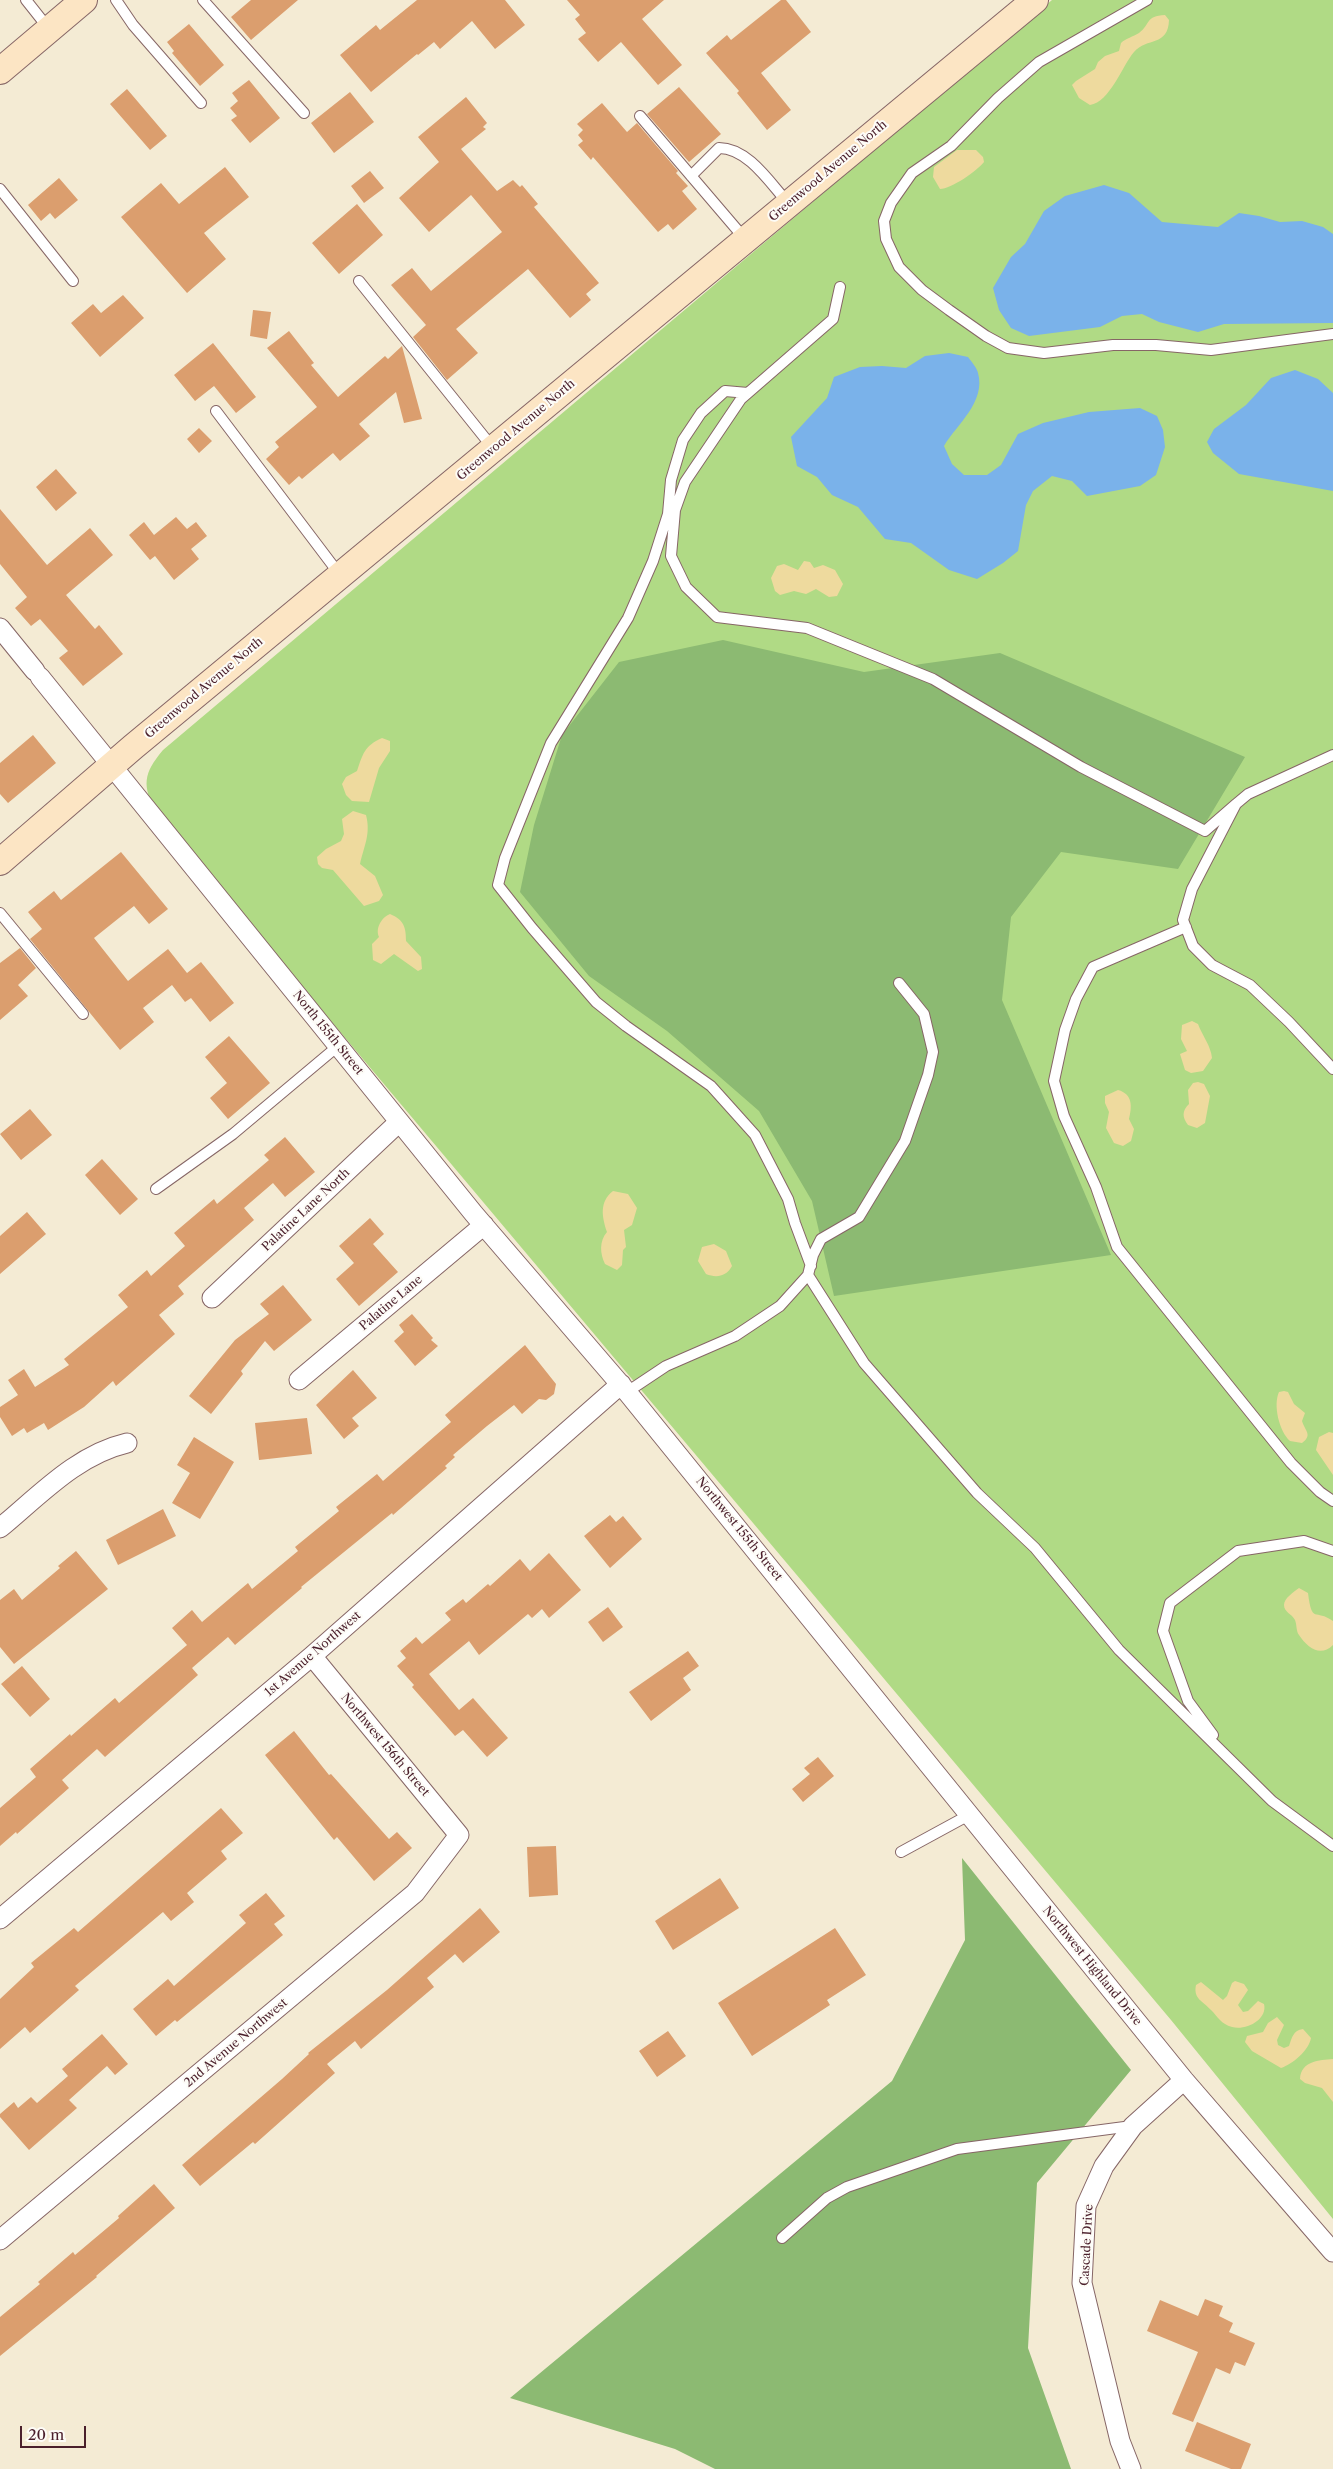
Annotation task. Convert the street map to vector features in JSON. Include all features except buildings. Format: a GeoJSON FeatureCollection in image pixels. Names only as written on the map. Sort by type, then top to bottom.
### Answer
{"type":"FeatureCollection","features":[{"type":"Feature","properties":{"kind":"street"},"geometry":{"type":"LineString","coordinates":[[0,70],[84,0]]}},
{"type":"Feature","properties":{"kind":"street","name":"Greenwood Avenue North"},"geometry":{"type":"LineString","coordinates":[[0,862],[340,576],[1035,0]]}},
{"type":"Feature","properties":{"kind":"street","name":"North 155th Street"},"geometry":{"type":"LineString","coordinates":[[0,628],[399,1122],[484,1225],[624,1388]]}},
{"type":"Feature","properties":{"kind":"street","name":"Palatine Lane North"},"geometry":{"type":"LineString","coordinates":[[212,1298],[399,1122]]}},
{"type":"Feature","properties":{"kind":"street","name":"Palatine Lane"},"geometry":{"type":"LineString","coordinates":[[299,1380],[484,1225]]}},
{"type":"Feature","properties":{"kind":"street","name":"1st Avenue Northwest"},"geometry":{"type":"LineString","coordinates":[[0,1919],[312,1656],[624,1388]]}},
{"type":"Feature","properties":{"kind":"street","name":"Northwest 155th Street"},"geometry":{"type":"LineString","coordinates":[[624,1388],[857,1673]]}},
{"type":"Feature","properties":{"kind":"street"},"geometry":{"type":"LineString","coordinates":[[0,1528],[70,1470],[91,1456],[127,1443]]}},
{"type":"Feature","properties":{"kind":"street","name":"Northwest 156th Street"},"geometry":{"type":"LineString","coordinates":[[312,1656],[459,1835]]}},
{"type":"Feature","properties":{"kind":"street","name":"Northwest Highland Drive"},"geometry":{"type":"LineString","coordinates":[[857,1673],[969,1815],[1184,2080],[1333,2252]]}},
{"type":"Feature","properties":{"kind":"street","name":"2nd Avenue Northwest"},"geometry":{"type":"LineString","coordinates":[[0,2240],[415,1893],[459,1835]]}},
{"type":"Feature","properties":{"kind":"street","name":"Cascade Drive"},"geometry":{"type":"LineString","coordinates":[[1131,2469],[1120,2441],[1082,2283],[1086,2206],[1104,2166],[1133,2126],[1184,2080]]}},
{"type":"Feature","properties":{"kind":"lane"},"geometry":{"type":"LineString","coordinates":[[26,0],[50,29]]}},
{"type":"Feature","properties":{"kind":"lane"},"geometry":{"type":"LineString","coordinates":[[116,0],[133,25],[202,103]]}},
{"type":"Feature","properties":{"kind":"lane"},"geometry":{"type":"LineString","coordinates":[[203,0],[304,113]]}},
{"type":"Feature","properties":{"kind":"lane"},"geometry":{"type":"LineString","coordinates":[[1147,0],[1039,62],[998,98],[951,146],[912,173],[891,203],[884,221],[886,239],[899,267],[922,290],[942,305],[986,336],[1008,348],[1044,353],[1113,345],[1156,345],[1211,350],[1333,334]]}},
{"type":"Feature","properties":{"kind":"lane"},"geometry":{"type":"LineString","coordinates":[[640,116],[745,240]]}},
{"type":"Feature","properties":{"kind":"lane"},"geometry":{"type":"LineString","coordinates":[[691,176],[719,148],[729,148],[751,162],[789,204]]}},
{"type":"Feature","properties":{"kind":"lane"},"geometry":{"type":"LineString","coordinates":[[0,189],[73,281]]}},
{"type":"Feature","properties":{"kind":"lane"},"geometry":{"type":"LineString","coordinates":[[359,281],[494,449]]}},
{"type":"Feature","properties":{"kind":"lane"},"geometry":{"type":"LineString","coordinates":[[840,286],[833,319],[741,399],[685,482],[675,510],[671,556],[686,587],[717,618],[806,628],[933,679],[1081,767],[1205,831],[1248,794],[1333,755]]}},
{"type":"Feature","properties":{"kind":"lane"},"geometry":{"type":"LineString","coordinates":[[748,393],[725,391],[702,413],[683,440],[672,480],[668,514],[653,561],[628,618],[551,743],[521,815],[505,858],[498,885],[532,928],[596,1002],[626,1026],[710,1086],[755,1135],[788,1199],[810,1270],[864,1363],[902,1407],[977,1492],[1035,1548],[1119,1650],[1272,1801],[1333,1846]]}},
{"type":"Feature","properties":{"kind":"lane"},"geometry":{"type":"LineString","coordinates":[[216,411],[340,576]]}},
{"type":"Feature","properties":{"kind":"lane"},"geometry":{"type":"LineString","coordinates":[[1236,804],[1192,889],[1183,920],[1193,946],[1212,965],[1250,985],[1289,1022],[1333,1069]]}},
{"type":"Feature","properties":{"kind":"lane"},"geometry":{"type":"LineString","coordinates":[[0,913],[83,1014]]}},
{"type":"Feature","properties":{"kind":"lane"},"geometry":{"type":"LineString","coordinates":[[1186,927],[1093,967],[1076,999],[1065,1030],[1054,1081],[1064,1116],[1096,1188],[1117,1247],[1291,1463],[1320,1492],[1333,1501]]}},
{"type":"Feature","properties":{"kind":"lane"},"geometry":{"type":"LineString","coordinates":[[624,1388],[666,1366],[736,1336],[780,1306],[810,1270],[821,1239],[859,1217],[905,1141],[928,1075],[933,1052],[924,1014],[899,983]]}},
{"type":"Feature","properties":{"kind":"lane"},"geometry":{"type":"LineString","coordinates":[[156,1189],[233,1134],[338,1046]]}},
{"type":"Feature","properties":{"kind":"lane"},"geometry":{"type":"LineString","coordinates":[[1233,1762],[1188,1701],[1163,1631],[1170,1603],[1238,1550],[1304,1541],[1333,1551]]}},
{"type":"Feature","properties":{"kind":"lane"},"geometry":{"type":"LineString","coordinates":[[901,1852],[969,1815]]}},
{"type":"Feature","properties":{"kind":"lane"},"geometry":{"type":"LineString","coordinates":[[782,2238],[827,2198],[848,2187],[957,2149],[1133,2126]]}},
{"type":"Feature","properties":{"kind":"green space"},"geometry":{"type":"Polygon","coordinates":[[[1052,0],[1333,0],[1333,2219],[1171,2020],[156,813],[148,795],[148,773],[163,750],[1052,0]]]}},
{"type":"Feature","properties":{"kind":"green space"},"geometry":{"type":"Polygon","coordinates":[[[723,640],[864,672],[1000,653],[1245,757],[1178,869],[1061,852],[1011,917],[1002,1000],[1111,1255],[834,1296],[812,1201],[759,1111],[667,1031],[589,976],[520,892],[534,825],[562,735],[619,662],[723,640]]]}},
{"type":"Feature","properties":{"kind":"green space"},"geometry":{"type":"Polygon","coordinates":[[[962,1858],[1131,2070],[1037,2183],[1028,2348],[1071,2469],[715,2469],[675,2449],[510,2398],[892,2081],[965,1940],[962,1858]]]}},
{"type":"Feature","properties":{"kind":"sand"},"geometry":{"type":"Polygon","coordinates":[[[1165,15],[1169,20],[1168,29],[1165,34],[1156,41],[1139,47],[1134,52],[1110,91],[1104,97],[1090,105],[1079,98],[1072,85],[1076,81],[1095,69],[1098,62],[1105,56],[1119,51],[1121,43],[1143,30],[1151,19],[1165,15]]]}},
{"type":"Feature","properties":{"kind":"sand"},"geometry":{"type":"Polygon","coordinates":[[[957,150],[976,150],[983,157],[984,162],[964,179],[940,189],[933,177],[934,167],[957,150]]]}},
{"type":"Feature","properties":{"kind":"sand"},"geometry":{"type":"Polygon","coordinates":[[[804,561],[810,562],[814,568],[823,565],[835,570],[843,584],[837,596],[829,597],[816,589],[806,594],[794,591],[780,595],[775,591],[771,578],[777,566],[784,564],[798,570],[804,561]]]}},
{"type":"Feature","properties":{"kind":"sand"},"geometry":{"type":"Polygon","coordinates":[[[382,738],[390,741],[390,751],[379,768],[369,802],[352,801],[346,795],[342,784],[346,777],[357,771],[368,747],[382,738]]]}},
{"type":"Feature","properties":{"kind":"sand"},"geometry":{"type":"Polygon","coordinates":[[[353,811],[366,815],[368,828],[360,864],[375,876],[383,895],[379,901],[364,906],[333,870],[322,868],[318,864],[317,857],[326,849],[341,841],[344,834],[342,819],[353,811]]]}},
{"type":"Feature","properties":{"kind":"sand"},"geometry":{"type":"Polygon","coordinates":[[[390,914],[403,924],[406,941],[421,957],[422,969],[418,971],[394,954],[381,964],[373,960],[372,944],[379,937],[380,923],[390,914]]]}},
{"type":"Feature","properties":{"kind":"sand"},"geometry":{"type":"Polygon","coordinates":[[[1192,1021],[1198,1024],[1212,1058],[1203,1071],[1191,1073],[1185,1070],[1180,1054],[1187,1051],[1181,1039],[1182,1025],[1192,1021]]]}},
{"type":"Feature","properties":{"kind":"sand"},"geometry":{"type":"Polygon","coordinates":[[[1193,1083],[1204,1084],[1210,1096],[1205,1123],[1197,1128],[1188,1125],[1184,1114],[1189,1104],[1188,1090],[1193,1083]]]}},
{"type":"Feature","properties":{"kind":"sand"},"geometry":{"type":"Polygon","coordinates":[[[1118,1090],[1129,1098],[1131,1110],[1129,1119],[1134,1129],[1131,1141],[1123,1146],[1114,1143],[1106,1128],[1109,1112],[1105,1103],[1105,1096],[1118,1090]]]}},
{"type":"Feature","properties":{"kind":"sand"},"geometry":{"type":"Polygon","coordinates":[[[613,1191],[628,1194],[637,1208],[632,1225],[624,1230],[626,1247],[623,1250],[622,1265],[617,1270],[605,1264],[601,1252],[603,1239],[607,1232],[603,1210],[605,1200],[613,1191]]]}},
{"type":"Feature","properties":{"kind":"sand"},"geometry":{"type":"Polygon","coordinates":[[[714,1244],[726,1251],[732,1266],[730,1270],[720,1276],[706,1274],[698,1261],[702,1247],[714,1244]]]}},
{"type":"Feature","properties":{"kind":"sand"},"geometry":{"type":"Polygon","coordinates":[[[1279,1392],[1288,1392],[1294,1404],[1305,1413],[1302,1421],[1308,1435],[1302,1443],[1290,1441],[1280,1425],[1277,1397],[1279,1392]]]}},
{"type":"Feature","properties":{"kind":"sand"},"geometry":{"type":"Polygon","coordinates":[[[1329,1432],[1333,1433],[1333,1475],[1316,1450],[1319,1437],[1329,1432]]]}},
{"type":"Feature","properties":{"kind":"sand"},"geometry":{"type":"Polygon","coordinates":[[[1299,1588],[1308,1593],[1311,1609],[1315,1614],[1327,1617],[1333,1621],[1333,1645],[1328,1649],[1319,1651],[1310,1647],[1298,1633],[1295,1620],[1285,1609],[1284,1602],[1299,1588]]]}},
{"type":"Feature","properties":{"kind":"sand"},"geometry":{"type":"Polygon","coordinates":[[[1235,1981],[1244,1984],[1248,1990],[1238,2005],[1243,2012],[1248,2011],[1258,2001],[1264,2004],[1263,2015],[1249,2026],[1237,2028],[1228,2026],[1196,1994],[1196,1985],[1201,1982],[1223,2000],[1235,1981]]]}},
{"type":"Feature","properties":{"kind":"sand"},"geometry":{"type":"Polygon","coordinates":[[[1277,2017],[1284,2025],[1277,2040],[1278,2045],[1284,2048],[1289,2046],[1293,2035],[1303,2029],[1311,2038],[1310,2043],[1300,2056],[1281,2068],[1252,2051],[1245,2042],[1247,2036],[1263,2032],[1268,2023],[1277,2017]]]}},
{"type":"Feature","properties":{"kind":"sand"},"geometry":{"type":"Polygon","coordinates":[[[1333,2059],[1333,2102],[1322,2088],[1305,2083],[1300,2079],[1301,2073],[1307,2065],[1317,2061],[1333,2059]]]}},
{"type":"Feature","properties":{"kind":"water"},"geometry":{"type":"Polygon","coordinates":[[[1104,185],[1129,193],[1162,222],[1218,227],[1239,213],[1280,222],[1302,221],[1323,227],[1333,234],[1333,323],[1224,324],[1198,332],[1159,322],[1142,314],[1122,316],[1100,327],[1029,336],[1011,328],[999,310],[993,288],[1011,257],[1025,244],[1044,211],[1065,196],[1104,185]]]}},
{"type":"Feature","properties":{"kind":"water"},"geometry":{"type":"Polygon","coordinates":[[[949,353],[968,357],[977,371],[979,384],[978,394],[969,412],[944,446],[952,464],[964,475],[987,475],[1001,465],[1018,434],[1043,423],[1089,412],[1140,408],[1157,416],[1163,430],[1165,447],[1156,475],[1140,486],[1087,496],[1072,481],[1052,476],[1033,491],[1026,505],[1018,551],[977,579],[949,570],[911,543],[885,539],[858,507],[832,495],[817,477],[797,466],[791,437],[827,398],[834,377],[860,367],[906,368],[925,356],[949,353]]]}},
{"type":"Feature","properties":{"kind":"water"},"geometry":{"type":"Polygon","coordinates":[[[1295,370],[1318,379],[1333,393],[1333,491],[1239,474],[1213,453],[1207,442],[1214,429],[1246,405],[1271,378],[1295,370]]]}}]}
